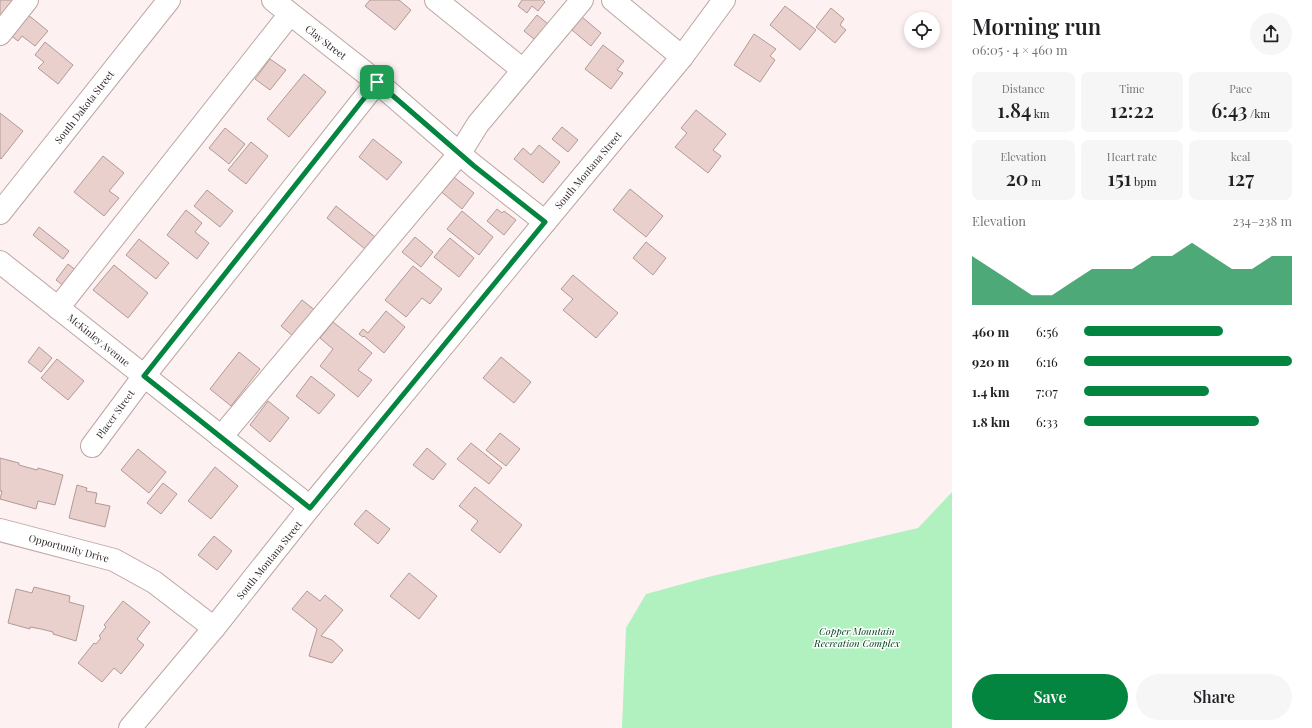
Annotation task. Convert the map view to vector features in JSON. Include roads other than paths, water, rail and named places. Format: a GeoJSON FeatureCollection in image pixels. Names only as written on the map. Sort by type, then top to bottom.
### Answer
{"type":"FeatureCollection","features":[{"type":"Feature","properties":{"kind":"street"},"geometry":{"type":"LineString","coordinates":[[0,34],[27,0]]}},
{"type":"Feature","properties":{"kind":"street","name":"South Dakota Street"},"geometry":{"type":"LineString","coordinates":[[0,213],[169,0]]}},
{"type":"Feature","properties":{"kind":"street","name":"Clay Street"},"geometry":{"type":"LineString","coordinates":[[273,0],[377,82],[460,153],[545,222]]}},
{"type":"Feature","properties":{"kind":"street"},"geometry":{"type":"LineString","coordinates":[[436,0],[523,70]]}},
{"type":"Feature","properties":{"kind":"street"},"geometry":{"type":"LineString","coordinates":[[221,437],[460,153],[478,124],[582,0]]}},
{"type":"Feature","properties":{"kind":"street"},"geometry":{"type":"LineString","coordinates":[[613,0],[682,57]]}},
{"type":"Feature","properties":{"kind":"street","name":"South Montana Street"},"geometry":{"type":"LineString","coordinates":[[130,728],[214,628],[310,508],[682,57],[724,0]]}},
{"type":"Feature","properties":{"kind":"street"},"geometry":{"type":"LineString","coordinates":[[58,308],[290,14]]}},
{"type":"Feature","properties":{"kind":"street","name":"Placer Street"},"geometry":{"type":"LineString","coordinates":[[92,446],[144,376],[377,82]]}},
{"type":"Feature","properties":{"kind":"street","name":"McKinley Avenue"},"geometry":{"type":"LineString","coordinates":[[0,262],[310,508]]}},
{"type":"Feature","properties":{"kind":"street","name":"Opportunity Drive"},"geometry":{"type":"LineString","coordinates":[[0,530],[114,560],[154,582],[214,628]]}},
{"type":"Feature","properties":{"kind":"park label","name":"Copper Mountain Recreation Complex"},"geometry":{"type":"Point","coordinates":[857,636]}}]}
